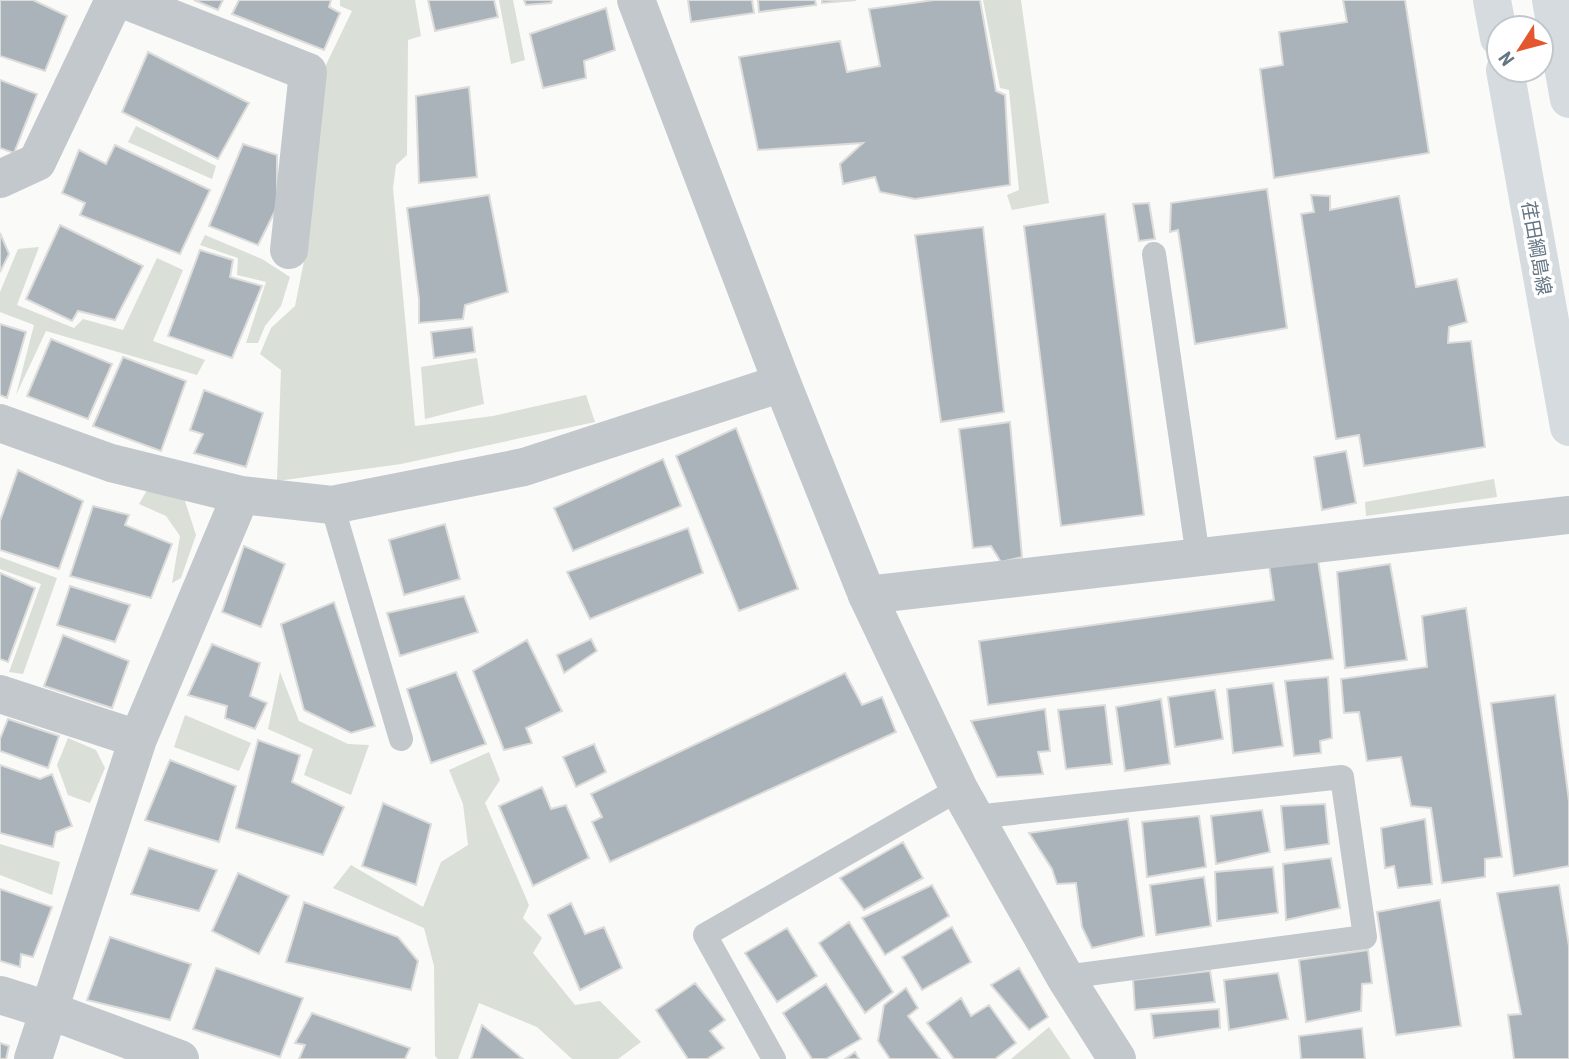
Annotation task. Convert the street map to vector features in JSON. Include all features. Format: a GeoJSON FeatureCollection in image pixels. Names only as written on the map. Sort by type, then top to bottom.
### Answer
{"type":"FeatureCollection","features":[{"type":"Feature","properties":{"kind":"main road"},"geometry":{"type":"LineString","coordinates":[[1551,0],[1569,99]]}},
{"type":"Feature","properties":{"kind":"main road","name":"荏田綱島線"},"geometry":{"type":"LineString","coordinates":[[1508,84],[1567,409]]}},
{"type":"Feature","properties":{"kind":"street"},"geometry":{"type":"LineString","coordinates":[[0,178],[37,162],[114,0]]}},
{"type":"Feature","properties":{"kind":"street"},"geometry":{"type":"LineString","coordinates":[[125,0],[308,72],[289,250]]}},
{"type":"Feature","properties":{"kind":"street"},"geometry":{"type":"LineString","coordinates":[[636,0],[782,383],[867,595],[967,803],[1065,977],[1117,1059]]}},
{"type":"Feature","properties":{"kind":"street"},"geometry":{"type":"LineString","coordinates":[[0,423],[111,463],[241,495],[332,505],[524,467],[782,383]]}},
{"type":"Feature","properties":{"kind":"street"},"geometry":{"type":"LineString","coordinates":[[33,1059],[138,739],[241,495]]}},
{"type":"Feature","properties":{"kind":"street"},"geometry":{"type":"LineString","coordinates":[[867,595],[1569,515]]}},
{"type":"Feature","properties":{"kind":"street"},"geometry":{"type":"LineString","coordinates":[[0,694],[138,739]]}},
{"type":"Feature","properties":{"kind":"street"},"geometry":{"type":"LineString","coordinates":[[0,995],[180,1059]]}},
{"type":"Feature","properties":{"kind":"lane"},"geometry":{"type":"LineString","coordinates":[[1154,254],[1198,557]]}},
{"type":"Feature","properties":{"kind":"lane"},"geometry":{"type":"LineString","coordinates":[[332,505],[401,739]]}},
{"type":"Feature","properties":{"kind":"lane"},"geometry":{"type":"LineString","coordinates":[[774,1059],[705,935],[967,803],[1342,777],[1365,937],[1065,977]]}},
{"type":"Feature","properties":{"kind":"shaded area"},"geometry":{"type":"Polygon","coordinates":[[[340,0],[415,0],[421,36],[408,40],[407,155],[396,165],[393,188],[415,426],[493,416],[586,395],[595,422],[401,464],[277,481],[281,370],[260,354],[271,328],[295,306],[304,261],[323,71],[352,11],[340,6],[340,0]]]}},
{"type":"Feature","properties":{"kind":"shaded area"},"geometry":{"type":"Polygon","coordinates":[[[499,0],[513,0],[525,60],[511,64],[499,0]]]}},
{"type":"Feature","properties":{"kind":"shaded area"},"geometry":{"type":"Polygon","coordinates":[[[983,0],[1021,0],[1049,203],[1012,210],[1007,195],[1019,190],[1009,90],[1000,88],[983,0]]]}},
{"type":"Feature","properties":{"kind":"shaded area"},"geometry":{"type":"Polygon","coordinates":[[[136,126],[216,166],[212,179],[128,142],[136,126]]]}},
{"type":"Feature","properties":{"kind":"shaded area"},"geometry":{"type":"Polygon","coordinates":[[[205,235],[262,259],[290,277],[281,306],[265,326],[258,343],[246,343],[266,282],[237,275],[238,258],[200,245],[205,235]]]}},
{"type":"Feature","properties":{"kind":"shaded area"},"geometry":{"type":"Polygon","coordinates":[[[39,247],[17,305],[74,328],[83,319],[123,330],[157,258],[183,270],[153,341],[205,360],[197,375],[46,331],[16,395],[34,325],[0,312],[0,292],[18,249],[39,247]]]}},
{"type":"Feature","properties":{"kind":"shaded area"},"geometry":{"type":"Polygon","coordinates":[[[477,358],[484,404],[425,419],[421,367],[477,358]]]}},
{"type":"Feature","properties":{"kind":"shaded area"},"geometry":{"type":"Polygon","coordinates":[[[1494,479],[1497,497],[1366,516],[1365,502],[1494,479]]]}},
{"type":"Feature","properties":{"kind":"shaded area"},"geometry":{"type":"Polygon","coordinates":[[[150,485],[184,498],[196,535],[181,578],[172,583],[180,536],[166,516],[139,504],[150,485]]]}},
{"type":"Feature","properties":{"kind":"shaded area"},"geometry":{"type":"Polygon","coordinates":[[[0,557],[57,578],[23,674],[9,672],[41,584],[0,569],[0,557]]]}},
{"type":"Feature","properties":{"kind":"shaded area"},"geometry":{"type":"Polygon","coordinates":[[[280,672],[299,721],[348,744],[369,745],[351,795],[304,775],[313,749],[268,729],[280,672]]]}},
{"type":"Feature","properties":{"kind":"shaded area"},"geometry":{"type":"Polygon","coordinates":[[[185,715],[251,743],[239,771],[174,747],[185,715]]]}},
{"type":"Feature","properties":{"kind":"shaded area"},"geometry":{"type":"Polygon","coordinates":[[[68,738],[96,750],[105,768],[90,803],[68,795],[57,765],[68,738]]]}},
{"type":"Feature","properties":{"kind":"shaded area"},"geometry":{"type":"Polygon","coordinates":[[[489,752],[500,780],[485,803],[529,905],[523,918],[542,938],[533,953],[575,1005],[600,1001],[641,1042],[618,1059],[572,1059],[537,1027],[479,1003],[458,1059],[438,1059],[435,1056],[434,966],[424,928],[333,888],[351,865],[423,907],[441,862],[468,845],[463,804],[449,770],[489,752]]]}},
{"type":"Feature","properties":{"kind":"shaded area"},"geometry":{"type":"Polygon","coordinates":[[[0,844],[60,862],[52,895],[0,875],[0,844]]]}},
{"type":"Feature","properties":{"kind":"shaded area"},"geometry":{"type":"Polygon","coordinates":[[[1049,1027],[1071,1059],[1011,1059],[1049,1027]]]}},
{"type":"Feature","properties":{"kind":"building"},"geometry":{"type":"Polygon","coordinates":[[[0,0],[33,0],[67,16],[45,71],[0,56],[0,0]]]}},
{"type":"Feature","properties":{"kind":"building"},"geometry":{"type":"Polygon","coordinates":[[[194,0],[223,0],[218,10],[194,0]]]}},
{"type":"Feature","properties":{"kind":"building"},"geometry":{"type":"Polygon","coordinates":[[[239,0],[331,0],[329,7],[340,13],[324,50],[232,14],[239,0]]]}},
{"type":"Feature","properties":{"kind":"building"},"geometry":{"type":"Polygon","coordinates":[[[428,0],[494,0],[498,17],[435,31],[428,0]]]}},
{"type":"Feature","properties":{"kind":"building"},"geometry":{"type":"Polygon","coordinates":[[[524,0],[552,0],[551,3],[526,5],[524,0]]]}},
{"type":"Feature","properties":{"kind":"building"},"geometry":{"type":"Polygon","coordinates":[[[688,0],[752,0],[754,13],[691,22],[688,0]]]}},
{"type":"Feature","properties":{"kind":"building"},"geometry":{"type":"Polygon","coordinates":[[[758,0],[815,0],[816,5],[759,12],[758,0]]]}},
{"type":"Feature","properties":{"kind":"building"},"geometry":{"type":"Polygon","coordinates":[[[822,0],[856,0],[822,3],[822,0]]]}},
{"type":"Feature","properties":{"kind":"building"},"geometry":{"type":"Polygon","coordinates":[[[934,0],[980,0],[996,91],[1005,95],[1010,185],[915,199],[880,192],[875,177],[843,184],[840,164],[863,143],[758,150],[739,57],[840,41],[847,72],[880,66],[869,9],[934,0]]]}},
{"type":"Feature","properties":{"kind":"building"},"geometry":{"type":"Polygon","coordinates":[[[1343,0],[1405,0],[1429,153],[1274,178],[1260,69],[1283,65],[1279,32],[1347,22],[1343,0]]]}},
{"type":"Feature","properties":{"kind":"building"},"geometry":{"type":"Polygon","coordinates":[[[606,8],[615,50],[584,61],[586,78],[543,88],[530,34],[606,8]]]}},
{"type":"Feature","properties":{"kind":"building"},"geometry":{"type":"Polygon","coordinates":[[[148,52],[249,103],[218,159],[122,112],[148,52]]]}},
{"type":"Feature","properties":{"kind":"building"},"geometry":{"type":"Polygon","coordinates":[[[0,80],[37,94],[14,153],[0,148],[0,80]]]}},
{"type":"Feature","properties":{"kind":"building"},"geometry":{"type":"Polygon","coordinates":[[[469,87],[477,177],[419,183],[416,96],[469,87]]]}},
{"type":"Feature","properties":{"kind":"building"},"geometry":{"type":"Polygon","coordinates":[[[243,144],[277,155],[277,207],[258,245],[209,226],[243,144]]]}},
{"type":"Feature","properties":{"kind":"building"},"geometry":{"type":"Polygon","coordinates":[[[115,145],[210,190],[180,254],[80,215],[85,203],[62,193],[79,150],[106,164],[115,145]]]}},
{"type":"Feature","properties":{"kind":"building"},"geometry":{"type":"Polygon","coordinates":[[[1267,189],[1287,328],[1195,344],[1178,230],[1170,232],[1171,203],[1267,189]]]}},
{"type":"Feature","properties":{"kind":"building"},"geometry":{"type":"Polygon","coordinates":[[[489,195],[508,292],[465,305],[463,319],[419,323],[419,299],[407,208],[489,195]]]}},
{"type":"Feature","properties":{"kind":"building"},"geometry":{"type":"Polygon","coordinates":[[[1311,195],[1330,196],[1330,210],[1399,196],[1416,287],[1457,279],[1467,322],[1449,327],[1448,343],[1471,341],[1485,447],[1364,466],[1359,435],[1336,439],[1301,214],[1314,212],[1311,195]]]}},
{"type":"Feature","properties":{"kind":"building"},"geometry":{"type":"Polygon","coordinates":[[[1149,203],[1155,239],[1139,241],[1133,204],[1149,203]]]}},
{"type":"Feature","properties":{"kind":"building"},"geometry":{"type":"Polygon","coordinates":[[[1105,214],[1144,515],[1061,526],[1024,226],[1105,214]]]}},
{"type":"Feature","properties":{"kind":"building"},"geometry":{"type":"Polygon","coordinates":[[[60,225],[143,266],[115,320],[78,311],[72,321],[26,299],[60,225]]]}},
{"type":"Feature","properties":{"kind":"building"},"geometry":{"type":"Polygon","coordinates":[[[983,227],[1004,412],[941,422],[915,235],[983,227]]]}},
{"type":"Feature","properties":{"kind":"building"},"geometry":{"type":"Polygon","coordinates":[[[0,233],[9,254],[0,272],[0,233]]]}},
{"type":"Feature","properties":{"kind":"building"},"geometry":{"type":"Polygon","coordinates":[[[200,250],[233,260],[230,277],[262,286],[232,358],[168,336],[200,250]]]}},
{"type":"Feature","properties":{"kind":"building"},"geometry":{"type":"Polygon","coordinates":[[[0,324],[26,332],[7,398],[0,395],[0,324]]]}},
{"type":"Feature","properties":{"kind":"building"},"geometry":{"type":"Polygon","coordinates":[[[472,327],[475,352],[434,358],[431,332],[472,327]]]}},
{"type":"Feature","properties":{"kind":"building"},"geometry":{"type":"Polygon","coordinates":[[[51,339],[112,364],[88,419],[27,396],[51,339]]]}},
{"type":"Feature","properties":{"kind":"building"},"geometry":{"type":"Polygon","coordinates":[[[123,357],[186,381],[161,451],[93,426],[123,357]]]}},
{"type":"Feature","properties":{"kind":"building"},"geometry":{"type":"Polygon","coordinates":[[[204,390],[263,413],[246,467],[194,453],[203,434],[190,430],[204,390]]]}},
{"type":"Feature","properties":{"kind":"building"},"geometry":{"type":"Polygon","coordinates":[[[1010,422],[1022,557],[1001,562],[991,546],[973,548],[959,429],[1010,422]]]}},
{"type":"Feature","properties":{"kind":"building"},"geometry":{"type":"Polygon","coordinates":[[[736,428],[798,589],[739,611],[676,456],[736,428]]]}},
{"type":"Feature","properties":{"kind":"building"},"geometry":{"type":"Polygon","coordinates":[[[1346,451],[1356,503],[1322,510],[1314,457],[1346,451]]]}},
{"type":"Feature","properties":{"kind":"building"},"geometry":{"type":"Polygon","coordinates":[[[663,459],[681,506],[573,551],[554,508],[663,459]]]}},
{"type":"Feature","properties":{"kind":"building"},"geometry":{"type":"Polygon","coordinates":[[[18,470],[83,501],[59,569],[0,550],[0,521],[18,470]]]}},
{"type":"Feature","properties":{"kind":"building"},"geometry":{"type":"Polygon","coordinates":[[[93,506],[129,515],[125,525],[172,544],[151,598],[70,576],[93,506]]]}},
{"type":"Feature","properties":{"kind":"building"},"geometry":{"type":"Polygon","coordinates":[[[445,524],[460,579],[404,595],[389,540],[445,524]]]}},
{"type":"Feature","properties":{"kind":"building"},"geometry":{"type":"Polygon","coordinates":[[[688,528],[703,573],[590,619],[567,572],[688,528]]]}},
{"type":"Feature","properties":{"kind":"building"},"geometry":{"type":"Polygon","coordinates":[[[244,546],[285,564],[261,627],[222,612],[244,546]]]}},
{"type":"Feature","properties":{"kind":"building"},"geometry":{"type":"Polygon","coordinates":[[[1318,560],[1333,659],[988,705],[979,641],[1274,600],[1269,565],[1318,560]]]}},
{"type":"Feature","properties":{"kind":"building"},"geometry":{"type":"Polygon","coordinates":[[[1390,564],[1407,660],[1345,668],[1337,572],[1390,564]]]}},
{"type":"Feature","properties":{"kind":"building"},"geometry":{"type":"Polygon","coordinates":[[[0,573],[35,588],[8,662],[0,659],[0,573]]]}},
{"type":"Feature","properties":{"kind":"building"},"geometry":{"type":"Polygon","coordinates":[[[70,586],[130,605],[115,642],[57,625],[70,586]]]}},
{"type":"Feature","properties":{"kind":"building"},"geometry":{"type":"Polygon","coordinates":[[[464,596],[478,632],[400,656],[387,613],[464,596]]]}},
{"type":"Feature","properties":{"kind":"building"},"geometry":{"type":"Polygon","coordinates":[[[334,602],[375,726],[351,733],[304,710],[281,624],[334,602]]]}},
{"type":"Feature","properties":{"kind":"building"},"geometry":{"type":"Polygon","coordinates":[[[1466,608],[1502,857],[1485,859],[1485,877],[1442,883],[1431,808],[1411,806],[1401,757],[1367,761],[1359,712],[1344,713],[1341,679],[1427,667],[1422,616],[1466,608]]]}},
{"type":"Feature","properties":{"kind":"building"},"geometry":{"type":"Polygon","coordinates":[[[63,635],[129,661],[112,708],[44,686],[63,635]]]}},
{"type":"Feature","properties":{"kind":"building"},"geometry":{"type":"Polygon","coordinates":[[[591,639],[597,651],[564,673],[557,655],[591,639]]]}},
{"type":"Feature","properties":{"kind":"building"},"geometry":{"type":"Polygon","coordinates":[[[527,640],[562,711],[526,728],[532,743],[504,750],[473,671],[527,640]]]}},
{"type":"Feature","properties":{"kind":"building"},"geometry":{"type":"Polygon","coordinates":[[[212,644],[260,663],[250,696],[267,703],[255,729],[225,718],[227,706],[188,695],[212,644]]]}},
{"type":"Feature","properties":{"kind":"building"},"geometry":{"type":"Polygon","coordinates":[[[456,672],[486,744],[431,763],[407,689],[456,672]]]}},
{"type":"Feature","properties":{"kind":"building"},"geometry":{"type":"Polygon","coordinates":[[[845,673],[862,705],[882,697],[896,732],[610,862],[592,822],[602,817],[591,794],[845,673]]]}},
{"type":"Feature","properties":{"kind":"building"},"geometry":{"type":"Polygon","coordinates":[[[1328,677],[1332,738],[1320,741],[1321,753],[1294,756],[1285,681],[1328,677]]]}},
{"type":"Feature","properties":{"kind":"building"},"geometry":{"type":"Polygon","coordinates":[[[1273,683],[1283,746],[1233,753],[1227,689],[1273,683]]]}},
{"type":"Feature","properties":{"kind":"building"},"geometry":{"type":"Polygon","coordinates":[[[1215,690],[1223,739],[1175,747],[1168,697],[1215,690]]]}},
{"type":"Feature","properties":{"kind":"building"},"geometry":{"type":"Polygon","coordinates":[[[1555,695],[1569,801],[1569,866],[1514,876],[1491,703],[1555,695]]]}},
{"type":"Feature","properties":{"kind":"building"},"geometry":{"type":"Polygon","coordinates":[[[1161,699],[1170,764],[1125,771],[1116,707],[1161,699]]]}},
{"type":"Feature","properties":{"kind":"building"},"geometry":{"type":"Polygon","coordinates":[[[1105,705],[1112,764],[1066,769],[1058,710],[1105,705]]]}},
{"type":"Feature","properties":{"kind":"building"},"geometry":{"type":"Polygon","coordinates":[[[1045,709],[1050,751],[1038,752],[1043,774],[997,777],[971,721],[1045,709]]]}},
{"type":"Feature","properties":{"kind":"building"},"geometry":{"type":"Polygon","coordinates":[[[8,719],[59,736],[48,768],[0,751],[0,739],[8,719]]]}},
{"type":"Feature","properties":{"kind":"building"},"geometry":{"type":"Polygon","coordinates":[[[258,740],[300,755],[292,782],[344,807],[323,855],[236,828],[258,740]]]}},
{"type":"Feature","properties":{"kind":"building"},"geometry":{"type":"Polygon","coordinates":[[[594,744],[606,772],[576,787],[563,757],[594,744]]]}},
{"type":"Feature","properties":{"kind":"building"},"geometry":{"type":"Polygon","coordinates":[[[170,760],[236,786],[219,842],[145,820],[170,760]]]}},
{"type":"Feature","properties":{"kind":"building"},"geometry":{"type":"Polygon","coordinates":[[[0,765],[40,779],[52,774],[72,826],[56,832],[53,847],[0,833],[0,765]]]}},
{"type":"Feature","properties":{"kind":"building"},"geometry":{"type":"Polygon","coordinates":[[[542,787],[551,809],[566,805],[589,858],[533,886],[499,806],[542,787]]]}},
{"type":"Feature","properties":{"kind":"building"},"geometry":{"type":"Polygon","coordinates":[[[383,803],[431,824],[416,885],[362,866],[383,803]]]}},
{"type":"Feature","properties":{"kind":"building"},"geometry":{"type":"Polygon","coordinates":[[[1325,804],[1329,844],[1285,850],[1281,806],[1325,804]]]}},
{"type":"Feature","properties":{"kind":"building"},"geometry":{"type":"Polygon","coordinates":[[[1262,810],[1270,852],[1216,864],[1211,816],[1262,810]]]}},
{"type":"Feature","properties":{"kind":"building"},"geometry":{"type":"Polygon","coordinates":[[[1199,816],[1206,867],[1147,877],[1142,822],[1199,816]]]}},
{"type":"Feature","properties":{"kind":"building"},"geometry":{"type":"Polygon","coordinates":[[[1128,819],[1144,936],[1092,948],[1082,927],[1076,883],[1057,884],[1052,869],[1029,833],[1128,819]]]}},
{"type":"Feature","properties":{"kind":"building"},"geometry":{"type":"Polygon","coordinates":[[[1425,819],[1432,884],[1398,888],[1394,866],[1385,868],[1381,828],[1425,819]]]}},
{"type":"Feature","properties":{"kind":"building"},"geometry":{"type":"Polygon","coordinates":[[[903,842],[923,878],[864,910],[840,878],[903,842]]]}},
{"type":"Feature","properties":{"kind":"building"},"geometry":{"type":"Polygon","coordinates":[[[149,848],[217,870],[199,911],[131,894],[149,848]]]}},
{"type":"Feature","properties":{"kind":"building"},"geometry":{"type":"Polygon","coordinates":[[[1331,858],[1340,908],[1286,920],[1283,864],[1331,858]]]}},
{"type":"Feature","properties":{"kind":"building"},"geometry":{"type":"Polygon","coordinates":[[[1273,867],[1278,913],[1217,921],[1215,872],[1273,867]]]}},
{"type":"Feature","properties":{"kind":"building"},"geometry":{"type":"Polygon","coordinates":[[[238,873],[289,896],[259,954],[212,931],[238,873]]]}},
{"type":"Feature","properties":{"kind":"building"},"geometry":{"type":"Polygon","coordinates":[[[1204,877],[1211,926],[1156,935],[1150,885],[1204,877]]]}},
{"type":"Feature","properties":{"kind":"building"},"geometry":{"type":"Polygon","coordinates":[[[932,885],[949,916],[885,955],[862,918],[932,885]]]}},
{"type":"Feature","properties":{"kind":"building"},"geometry":{"type":"Polygon","coordinates":[[[1559,885],[1569,946],[1569,1059],[1514,1059],[1508,1015],[1521,1014],[1497,893],[1559,885]]]}},
{"type":"Feature","properties":{"kind":"building"},"geometry":{"type":"Polygon","coordinates":[[[0,889],[52,907],[33,957],[21,954],[20,967],[0,961],[0,889]]]}},
{"type":"Feature","properties":{"kind":"building"},"geometry":{"type":"Polygon","coordinates":[[[1440,900],[1461,1026],[1396,1035],[1377,912],[1440,900]]]}},
{"type":"Feature","properties":{"kind":"building"},"geometry":{"type":"Polygon","coordinates":[[[304,902],[398,937],[418,961],[411,990],[286,962],[304,902]]]}},
{"type":"Feature","properties":{"kind":"building"},"geometry":{"type":"Polygon","coordinates":[[[571,903],[585,934],[604,927],[622,968],[580,990],[548,915],[571,903]]]}},
{"type":"Feature","properties":{"kind":"building"},"geometry":{"type":"Polygon","coordinates":[[[849,922],[893,992],[865,1013],[819,943],[849,922]]]}},
{"type":"Feature","properties":{"kind":"building"},"geometry":{"type":"Polygon","coordinates":[[[952,927],[971,962],[922,990],[902,957],[952,927]]]}},
{"type":"Feature","properties":{"kind":"building"},"geometry":{"type":"Polygon","coordinates":[[[787,928],[817,976],[777,1002],[745,953],[787,928]]]}},
{"type":"Feature","properties":{"kind":"building"},"geometry":{"type":"Polygon","coordinates":[[[110,937],[191,964],[170,1020],[87,1000],[110,937]]]}},
{"type":"Feature","properties":{"kind":"building"},"geometry":{"type":"Polygon","coordinates":[[[1368,950],[1372,983],[1362,984],[1361,1011],[1306,1022],[1299,960],[1368,950]]]}},
{"type":"Feature","properties":{"kind":"building"},"geometry":{"type":"Polygon","coordinates":[[[216,968],[303,998],[280,1057],[193,1029],[216,968]]]}},
{"type":"Feature","properties":{"kind":"building"},"geometry":{"type":"Polygon","coordinates":[[[1019,968],[1048,1017],[1029,1030],[991,985],[1019,968]]]}},
{"type":"Feature","properties":{"kind":"building"},"geometry":{"type":"Polygon","coordinates":[[[1210,971],[1215,1002],[1135,1010],[1133,980],[1210,971]]]}},
{"type":"Feature","properties":{"kind":"building"},"geometry":{"type":"Polygon","coordinates":[[[1278,973],[1288,1019],[1229,1030],[1224,980],[1278,973]]]}},
{"type":"Feature","properties":{"kind":"building"},"geometry":{"type":"Polygon","coordinates":[[[695,983],[725,1020],[710,1031],[724,1048],[707,1059],[688,1059],[656,1010],[695,983]]]}},
{"type":"Feature","properties":{"kind":"building"},"geometry":{"type":"Polygon","coordinates":[[[826,984],[861,1039],[826,1059],[812,1059],[783,1013],[826,984]]]}},
{"type":"Feature","properties":{"kind":"building"},"geometry":{"type":"Polygon","coordinates":[[[906,988],[918,1008],[908,1016],[940,1059],[890,1059],[878,1041],[884,1005],[906,988]]]}},
{"type":"Feature","properties":{"kind":"building"},"geometry":{"type":"Polygon","coordinates":[[[961,998],[971,1016],[989,1005],[1016,1043],[995,1059],[954,1059],[927,1023],[961,998]]]}},
{"type":"Feature","properties":{"kind":"building"},"geometry":{"type":"Polygon","coordinates":[[[1219,1009],[1220,1028],[1154,1038],[1151,1014],[1219,1009]]]}},
{"type":"Feature","properties":{"kind":"building"},"geometry":{"type":"Polygon","coordinates":[[[312,1013],[410,1048],[405,1059],[299,1059],[305,1045],[295,1043],[312,1013]]]}},
{"type":"Feature","properties":{"kind":"building"},"geometry":{"type":"Polygon","coordinates":[[[482,1025],[523,1059],[471,1059],[482,1025]]]}},
{"type":"Feature","properties":{"kind":"building"},"geometry":{"type":"Polygon","coordinates":[[[1362,1028],[1365,1059],[1301,1059],[1299,1036],[1362,1028]]]}},
{"type":"Feature","properties":{"kind":"building"},"geometry":{"type":"Polygon","coordinates":[[[0,1043],[9,1046],[6,1059],[0,1059],[0,1043]]]}},
{"type":"Feature","properties":{"kind":"building"},"geometry":{"type":"Polygon","coordinates":[[[855,1052],[859,1059],[845,1059],[855,1052]]]}}]}
